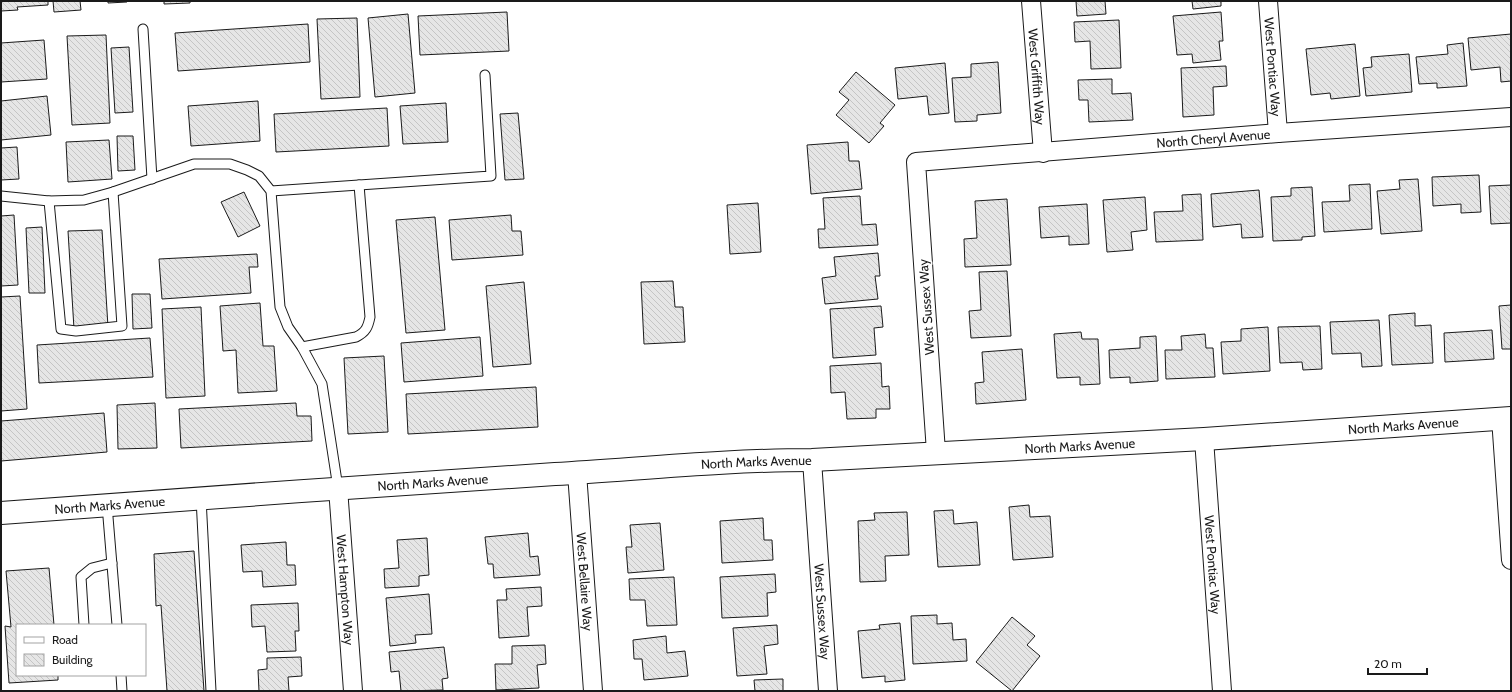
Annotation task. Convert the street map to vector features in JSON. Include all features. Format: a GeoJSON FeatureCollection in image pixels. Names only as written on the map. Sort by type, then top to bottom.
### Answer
{"type":"FeatureCollection","features":[{"type":"Feature","properties":{"kind":"main road","name":"North Marks Avenue"},"geometry":{"type":"LineString","coordinates":[[1,514],[338,488],[760,460],[812,460],[936,452],[1204,439],[1506,418]]}},
{"type":"Feature","properties":{"kind":"street","name":"West Griffith Way"},"geometry":{"type":"LineString","coordinates":[[1031,1],[1043,152]]}},
{"type":"Feature","properties":{"kind":"street","name":"West Pontiac Way"},"geometry":{"type":"LineString","coordinates":[[1268,1],[1278,133]]}},
{"type":"Feature","properties":{"kind":"street","name":"North Cheryl Avenue"},"geometry":{"type":"LineString","coordinates":[[916,162],[1278,133],[1511,117]]}},
{"type":"Feature","properties":{"kind":"street","name":"West Sussex Way"},"geometry":{"type":"LineString","coordinates":[[916,162],[936,452]]}},
{"type":"Feature","properties":{"kind":"street"},"geometry":{"type":"LineString","coordinates":[[1506,418],[1511,560]]}},
{"type":"Feature","properties":{"kind":"street","name":"West Pontiac Way"},"geometry":{"type":"LineString","coordinates":[[1204,439],[1223,690]]}},
{"type":"Feature","properties":{"kind":"street","name":"West Sussex Way"},"geometry":{"type":"LineString","coordinates":[[812,460],[828,691]]}},
{"type":"Feature","properties":{"kind":"street","name":"West Bellaire Way"},"geometry":{"type":"LineString","coordinates":[[577,473],[593,691]]}},
{"type":"Feature","properties":{"kind":"street","name":"West Hampton Way"},"geometry":{"type":"LineString","coordinates":[[338,488],[353,691]]}},
{"type":"Feature","properties":{"kind":"lane"},"geometry":{"type":"LineString","coordinates":[[143,29],[152,179]]}},
{"type":"Feature","properties":{"kind":"lane"},"geometry":{"type":"LineString","coordinates":[[271,192],[491,176],[485,75]]}},
{"type":"Feature","properties":{"kind":"lane"},"geometry":{"type":"LineString","coordinates":[[1,196],[49,201],[84,200],[113,192],[194,164],[230,164],[259,176],[271,192],[280,307],[288,327],[302,347],[322,384],[338,488]]}},
{"type":"Feature","properties":{"kind":"lane"},"geometry":{"type":"LineString","coordinates":[[302,347],[356,337],[364,333],[368,327],[370,316],[359,185]]}},
{"type":"Feature","properties":{"kind":"lane"},"geometry":{"type":"LineString","coordinates":[[49,201],[61,329],[76,331],[122,326],[113,192]]}},
{"type":"Feature","properties":{"kind":"lane"},"geometry":{"type":"LineString","coordinates":[[201,498],[212,691]]}},
{"type":"Feature","properties":{"kind":"lane"},"geometry":{"type":"LineString","coordinates":[[107,505],[117,624]]}},
{"type":"Feature","properties":{"kind":"lane"},"geometry":{"type":"LineString","coordinates":[[84,624],[81,577],[92,568],[112,564]]}},
{"type":"Feature","properties":{"kind":"lane"},"geometry":{"type":"LineString","coordinates":[[121,676],[122,691]]}},
{"type":"Feature","properties":{"kind":"building"},"geometry":{"type":"Polygon","coordinates":[[[1,1],[48,1],[48,5],[17,7],[18,10],[1,11],[1,1]]]}},
{"type":"Feature","properties":{"kind":"building"},"geometry":{"type":"Polygon","coordinates":[[[53,1],[80,1],[81,10],[54,12],[53,1]]]}},
{"type":"Feature","properties":{"kind":"building"},"geometry":{"type":"Polygon","coordinates":[[[108,1],[127,1],[127,2],[108,3],[108,1]]]}},
{"type":"Feature","properties":{"kind":"building"},"geometry":{"type":"Polygon","coordinates":[[[164,1],[190,1],[190,3],[164,4],[164,1]]]}},
{"type":"Feature","properties":{"kind":"building"},"geometry":{"type":"Polygon","coordinates":[[[1076,1],[1105,1],[1106,14],[1077,16],[1076,1]]]}},
{"type":"Feature","properties":{"kind":"building"},"geometry":{"type":"Polygon","coordinates":[[[1192,1],[1221,1],[1221,6],[1193,9],[1192,1]]]}},
{"type":"Feature","properties":{"kind":"building"},"geometry":{"type":"Polygon","coordinates":[[[507,12],[509,51],[420,55],[418,16],[507,12]]]}},
{"type":"Feature","properties":{"kind":"building"},"geometry":{"type":"Polygon","coordinates":[[[1221,12],[1223,41],[1219,41],[1221,60],[1193,63],[1192,54],[1177,55],[1173,16],[1221,12]]]}},
{"type":"Feature","properties":{"kind":"building"},"geometry":{"type":"Polygon","coordinates":[[[408,14],[415,93],[375,97],[368,18],[408,14]]]}},
{"type":"Feature","properties":{"kind":"building"},"geometry":{"type":"Polygon","coordinates":[[[357,18],[360,97],[321,99],[317,19],[357,18]]]}},
{"type":"Feature","properties":{"kind":"building"},"geometry":{"type":"Polygon","coordinates":[[[1119,20],[1121,68],[1091,69],[1090,41],[1075,42],[1074,22],[1119,20]]]}},
{"type":"Feature","properties":{"kind":"building"},"geometry":{"type":"Polygon","coordinates":[[[308,24],[310,62],[178,71],[175,33],[308,24]]]}},
{"type":"Feature","properties":{"kind":"building"},"geometry":{"type":"Polygon","coordinates":[[[1511,34],[1511,81],[1501,82],[1500,67],[1471,70],[1468,38],[1511,34]]]}},
{"type":"Feature","properties":{"kind":"building"},"geometry":{"type":"Polygon","coordinates":[[[106,35],[110,123],[72,125],[67,36],[106,35]]]}},
{"type":"Feature","properties":{"kind":"building"},"geometry":{"type":"Polygon","coordinates":[[[44,40],[47,79],[1,82],[1,43],[44,40]]]}},
{"type":"Feature","properties":{"kind":"building"},"geometry":{"type":"Polygon","coordinates":[[[1463,43],[1467,86],[1437,88],[1437,83],[1419,84],[1416,57],[1448,54],[1447,45],[1463,43]]]}},
{"type":"Feature","properties":{"kind":"building"},"geometry":{"type":"Polygon","coordinates":[[[1355,44],[1360,96],[1331,99],[1330,93],[1311,95],[1306,49],[1355,44]]]}},
{"type":"Feature","properties":{"kind":"building"},"geometry":{"type":"Polygon","coordinates":[[[129,47],[133,112],[115,113],[111,48],[129,47]]]}},
{"type":"Feature","properties":{"kind":"building"},"geometry":{"type":"Polygon","coordinates":[[[1409,54],[1412,92],[1366,96],[1363,68],[1372,67],[1371,57],[1409,54]]]}},
{"type":"Feature","properties":{"kind":"building"},"geometry":{"type":"Polygon","coordinates":[[[998,62],[1001,113],[977,115],[977,121],[955,122],[952,78],[971,77],[971,64],[998,62]]]}},
{"type":"Feature","properties":{"kind":"building"},"geometry":{"type":"Polygon","coordinates":[[[945,63],[949,113],[929,115],[927,96],[898,99],[895,68],[945,63]]]}},
{"type":"Feature","properties":{"kind":"building"},"geometry":{"type":"Polygon","coordinates":[[[1226,66],[1227,86],[1213,87],[1214,115],[1183,117],[1181,68],[1226,66]]]}},
{"type":"Feature","properties":{"kind":"building"},"geometry":{"type":"Polygon","coordinates":[[[856,72],[895,105],[880,123],[884,126],[869,143],[836,115],[849,100],[839,92],[856,72]]]}},
{"type":"Feature","properties":{"kind":"building"},"geometry":{"type":"Polygon","coordinates":[[[1112,79],[1112,94],[1131,93],[1133,120],[1089,122],[1088,100],[1079,100],[1078,80],[1112,79]]]}},
{"type":"Feature","properties":{"kind":"building"},"geometry":{"type":"Polygon","coordinates":[[[47,96],[51,135],[1,140],[1,101],[47,96]]]}},
{"type":"Feature","properties":{"kind":"building"},"geometry":{"type":"Polygon","coordinates":[[[258,101],[260,141],[191,146],[188,106],[258,101]]]}},
{"type":"Feature","properties":{"kind":"building"},"geometry":{"type":"Polygon","coordinates":[[[446,103],[448,142],[403,144],[400,106],[446,103]]]}},
{"type":"Feature","properties":{"kind":"building"},"geometry":{"type":"Polygon","coordinates":[[[387,108],[389,146],[276,152],[274,114],[387,108]]]}},
{"type":"Feature","properties":{"kind":"building"},"geometry":{"type":"Polygon","coordinates":[[[518,113],[524,179],[505,180],[500,114],[518,113]]]}},
{"type":"Feature","properties":{"kind":"building"},"geometry":{"type":"Polygon","coordinates":[[[117,136],[133,136],[135,170],[118,171],[117,136]]]}},
{"type":"Feature","properties":{"kind":"building"},"geometry":{"type":"Polygon","coordinates":[[[109,140],[112,179],[68,182],[66,142],[109,140]]]}},
{"type":"Feature","properties":{"kind":"building"},"geometry":{"type":"Polygon","coordinates":[[[848,142],[849,161],[859,161],[862,189],[811,194],[807,145],[848,142]]]}},
{"type":"Feature","properties":{"kind":"building"},"geometry":{"type":"Polygon","coordinates":[[[17,147],[19,179],[1,180],[1,148],[17,147]]]}},
{"type":"Feature","properties":{"kind":"building"},"geometry":{"type":"Polygon","coordinates":[[[1479,175],[1481,212],[1461,213],[1461,204],[1433,206],[1432,177],[1479,175]]]}},
{"type":"Feature","properties":{"kind":"building"},"geometry":{"type":"Polygon","coordinates":[[[1418,179],[1422,231],[1381,234],[1377,191],[1400,189],[1399,180],[1418,179]]]}},
{"type":"Feature","properties":{"kind":"building"},"geometry":{"type":"Polygon","coordinates":[[[1370,184],[1372,229],[1324,232],[1322,202],[1350,201],[1349,185],[1370,184]]]}},
{"type":"Feature","properties":{"kind":"building"},"geometry":{"type":"Polygon","coordinates":[[[1511,185],[1511,223],[1491,224],[1489,186],[1511,185]]]}},
{"type":"Feature","properties":{"kind":"building"},"geometry":{"type":"Polygon","coordinates":[[[1312,187],[1315,236],[1302,237],[1302,240],[1273,241],[1271,197],[1291,196],[1291,188],[1312,187]]]}},
{"type":"Feature","properties":{"kind":"building"},"geometry":{"type":"Polygon","coordinates":[[[1259,190],[1263,237],[1242,238],[1241,224],[1213,227],[1211,194],[1259,190]]]}},
{"type":"Feature","properties":{"kind":"building"},"geometry":{"type":"Polygon","coordinates":[[[244,192],[260,226],[238,237],[221,202],[244,192]]]}},
{"type":"Feature","properties":{"kind":"building"},"geometry":{"type":"Polygon","coordinates":[[[1201,194],[1203,240],[1156,242],[1154,212],[1183,211],[1182,195],[1201,194]]]}},
{"type":"Feature","properties":{"kind":"building"},"geometry":{"type":"Polygon","coordinates":[[[860,196],[862,225],[876,224],[878,245],[819,248],[818,229],[825,229],[823,198],[860,196]]]}},
{"type":"Feature","properties":{"kind":"building"},"geometry":{"type":"Polygon","coordinates":[[[1145,197],[1147,230],[1131,232],[1133,250],[1107,252],[1103,200],[1145,197]]]}},
{"type":"Feature","properties":{"kind":"building"},"geometry":{"type":"Polygon","coordinates":[[[1007,199],[1011,265],[965,267],[964,239],[977,238],[975,201],[1007,199]]]}},
{"type":"Feature","properties":{"kind":"building"},"geometry":{"type":"Polygon","coordinates":[[[758,203],[761,252],[730,254],[727,205],[758,203]]]}},
{"type":"Feature","properties":{"kind":"building"},"geometry":{"type":"Polygon","coordinates":[[[1087,204],[1089,244],[1069,245],[1069,236],[1041,238],[1039,207],[1087,204]]]}},
{"type":"Feature","properties":{"kind":"building"},"geometry":{"type":"Polygon","coordinates":[[[14,215],[18,285],[1,286],[1,216],[14,215]]]}},
{"type":"Feature","properties":{"kind":"building"},"geometry":{"type":"Polygon","coordinates":[[[511,215],[512,231],[521,231],[523,255],[452,260],[449,220],[511,215]]]}},
{"type":"Feature","properties":{"kind":"building"},"geometry":{"type":"Polygon","coordinates":[[[435,217],[445,330],[406,333],[396,220],[435,217]]]}},
{"type":"Feature","properties":{"kind":"building"},"geometry":{"type":"Polygon","coordinates":[[[42,227],[45,293],[29,293],[26,228],[42,227]]]}},
{"type":"Feature","properties":{"kind":"building"},"geometry":{"type":"Polygon","coordinates":[[[102,230],[108,327],[74,329],[68,231],[102,230]]]}},
{"type":"Feature","properties":{"kind":"building"},"geometry":{"type":"Polygon","coordinates":[[[878,253],[880,276],[875,276],[878,299],[825,304],[822,278],[836,276],[834,257],[878,253]]]}},
{"type":"Feature","properties":{"kind":"building"},"geometry":{"type":"Polygon","coordinates":[[[257,254],[258,267],[249,267],[251,293],[162,299],[159,259],[257,254]]]}},
{"type":"Feature","properties":{"kind":"building"},"geometry":{"type":"Polygon","coordinates":[[[1007,271],[1011,336],[971,338],[969,311],[981,310],[979,272],[1007,271]]]}},
{"type":"Feature","properties":{"kind":"building"},"geometry":{"type":"Polygon","coordinates":[[[673,281],[675,307],[683,307],[685,342],[644,344],[641,282],[673,281]]]}},
{"type":"Feature","properties":{"kind":"building"},"geometry":{"type":"Polygon","coordinates":[[[524,282],[531,364],[493,367],[486,286],[524,282]]]}},
{"type":"Feature","properties":{"kind":"building"},"geometry":{"type":"Polygon","coordinates":[[[132,294],[150,294],[152,328],[133,329],[132,294]]]}},
{"type":"Feature","properties":{"kind":"building"},"geometry":{"type":"Polygon","coordinates":[[[20,296],[27,409],[1,411],[1,297],[20,296]]]}},
{"type":"Feature","properties":{"kind":"building"},"geometry":{"type":"Polygon","coordinates":[[[260,303],[263,346],[274,346],[277,391],[238,393],[236,350],[223,351],[220,306],[260,303]]]}},
{"type":"Feature","properties":{"kind":"building"},"geometry":{"type":"Polygon","coordinates":[[[1511,305],[1511,349],[1502,349],[1499,306],[1511,305]]]}},
{"type":"Feature","properties":{"kind":"building"},"geometry":{"type":"Polygon","coordinates":[[[881,306],[883,327],[874,328],[876,355],[833,358],[830,309],[881,306]]]}},
{"type":"Feature","properties":{"kind":"building"},"geometry":{"type":"Polygon","coordinates":[[[201,307],[205,396],[166,398],[162,309],[201,307]]]}},
{"type":"Feature","properties":{"kind":"building"},"geometry":{"type":"Polygon","coordinates":[[[1415,313],[1415,326],[1431,325],[1433,363],[1392,365],[1389,315],[1415,313]]]}},
{"type":"Feature","properties":{"kind":"building"},"geometry":{"type":"Polygon","coordinates":[[[1379,320],[1382,366],[1362,367],[1361,353],[1332,354],[1330,322],[1379,320]]]}},
{"type":"Feature","properties":{"kind":"building"},"geometry":{"type":"Polygon","coordinates":[[[1320,326],[1322,369],[1303,370],[1302,362],[1280,363],[1278,327],[1320,326]]]}},
{"type":"Feature","properties":{"kind":"building"},"geometry":{"type":"Polygon","coordinates":[[[1268,327],[1270,371],[1223,374],[1221,342],[1241,341],[1241,329],[1268,327]]]}},
{"type":"Feature","properties":{"kind":"building"},"geometry":{"type":"Polygon","coordinates":[[[1492,330],[1494,359],[1445,362],[1444,333],[1492,330]]]}},
{"type":"Feature","properties":{"kind":"building"},"geometry":{"type":"Polygon","coordinates":[[[1081,332],[1082,339],[1098,339],[1100,384],[1080,385],[1080,377],[1057,378],[1054,334],[1081,332]]]}},
{"type":"Feature","properties":{"kind":"building"},"geometry":{"type":"Polygon","coordinates":[[[1205,334],[1206,348],[1213,348],[1215,377],[1166,379],[1165,350],[1182,350],[1181,336],[1205,334]]]}},
{"type":"Feature","properties":{"kind":"building"},"geometry":{"type":"Polygon","coordinates":[[[1156,336],[1158,381],[1130,383],[1130,377],[1110,378],[1109,350],[1140,348],[1140,337],[1156,336]]]}},
{"type":"Feature","properties":{"kind":"building"},"geometry":{"type":"Polygon","coordinates":[[[480,337],[483,376],[404,382],[401,343],[480,337]]]}},
{"type":"Feature","properties":{"kind":"building"},"geometry":{"type":"Polygon","coordinates":[[[150,338],[153,377],[39,383],[37,345],[150,338]]]}},
{"type":"Feature","properties":{"kind":"building"},"geometry":{"type":"Polygon","coordinates":[[[1022,349],[1026,400],[976,404],[975,383],[984,382],[982,352],[1022,349]]]}},
{"type":"Feature","properties":{"kind":"building"},"geometry":{"type":"Polygon","coordinates":[[[384,356],[388,432],[348,434],[344,358],[384,356]]]}},
{"type":"Feature","properties":{"kind":"building"},"geometry":{"type":"Polygon","coordinates":[[[881,363],[882,387],[889,386],[890,409],[876,409],[876,418],[847,419],[845,392],[831,393],[830,366],[881,363]]]}},
{"type":"Feature","properties":{"kind":"building"},"geometry":{"type":"Polygon","coordinates":[[[536,387],[538,427],[408,434],[406,394],[536,387]]]}},
{"type":"Feature","properties":{"kind":"building"},"geometry":{"type":"Polygon","coordinates":[[[155,403],[157,448],[118,449],[117,405],[155,403]]]}},
{"type":"Feature","properties":{"kind":"building"},"geometry":{"type":"Polygon","coordinates":[[[296,403],[297,416],[311,416],[312,441],[181,448],[179,409],[296,403]]]}},
{"type":"Feature","properties":{"kind":"building"},"geometry":{"type":"Polygon","coordinates":[[[104,413],[107,452],[1,461],[1,421],[104,413]]]}},
{"type":"Feature","properties":{"kind":"building"},"geometry":{"type":"Polygon","coordinates":[[[1029,505],[1030,517],[1050,516],[1053,557],[1013,560],[1009,507],[1029,505]]]}},
{"type":"Feature","properties":{"kind":"building"},"geometry":{"type":"Polygon","coordinates":[[[953,510],[954,524],[977,522],[980,565],[938,567],[934,511],[953,510]]]}},
{"type":"Feature","properties":{"kind":"building"},"geometry":{"type":"Polygon","coordinates":[[[907,512],[909,555],[885,556],[886,581],[860,582],[858,521],[875,520],[874,513],[907,512]]]}},
{"type":"Feature","properties":{"kind":"building"},"geometry":{"type":"Polygon","coordinates":[[[763,518],[764,540],[772,540],[773,560],[722,563],[720,521],[763,518]]]}},
{"type":"Feature","properties":{"kind":"building"},"geometry":{"type":"Polygon","coordinates":[[[660,523],[664,570],[628,573],[626,547],[632,547],[630,525],[660,523]]]}},
{"type":"Feature","properties":{"kind":"building"},"geometry":{"type":"Polygon","coordinates":[[[528,533],[530,557],[538,556],[540,575],[494,578],[493,564],[488,564],[485,537],[528,533]]]}},
{"type":"Feature","properties":{"kind":"building"},"geometry":{"type":"Polygon","coordinates":[[[427,538],[429,575],[419,576],[419,586],[385,588],[384,569],[399,568],[397,540],[427,538]]]}},
{"type":"Feature","properties":{"kind":"building"},"geometry":{"type":"Polygon","coordinates":[[[286,542],[287,565],[295,565],[296,585],[263,587],[262,571],[243,572],[241,545],[286,542]]]}},
{"type":"Feature","properties":{"kind":"building"},"geometry":{"type":"Polygon","coordinates":[[[194,551],[204,691],[167,691],[161,605],[156,606],[154,554],[194,551]]]}},
{"type":"Feature","properties":{"kind":"building"},"geometry":{"type":"Polygon","coordinates":[[[49,568],[54,624],[16,624],[16,676],[58,676],[58,680],[9,683],[5,626],[11,627],[6,571],[49,568]]]}},
{"type":"Feature","properties":{"kind":"building"},"geometry":{"type":"Polygon","coordinates":[[[775,574],[776,592],[767,593],[768,616],[722,618],[720,577],[775,574]]]}},
{"type":"Feature","properties":{"kind":"building"},"geometry":{"type":"Polygon","coordinates":[[[674,577],[677,625],[647,626],[645,600],[630,600],[629,579],[674,577]]]}},
{"type":"Feature","properties":{"kind":"building"},"geometry":{"type":"Polygon","coordinates":[[[541,587],[542,606],[527,607],[529,636],[499,638],[497,600],[507,600],[506,589],[541,587]]]}},
{"type":"Feature","properties":{"kind":"building"},"geometry":{"type":"Polygon","coordinates":[[[429,594],[432,634],[415,635],[416,643],[390,646],[386,598],[429,594]]]}},
{"type":"Feature","properties":{"kind":"building"},"geometry":{"type":"Polygon","coordinates":[[[298,603],[299,631],[295,631],[296,651],[267,652],[265,626],[252,627],[251,605],[298,603]]]}},
{"type":"Feature","properties":{"kind":"building"},"geometry":{"type":"Polygon","coordinates":[[[937,615],[937,624],[952,623],[953,640],[966,639],[967,661],[913,664],[911,616],[937,615]]]}},
{"type":"Feature","properties":{"kind":"building"},"geometry":{"type":"Polygon","coordinates":[[[1012,617],[1035,636],[1027,645],[1040,656],[1012,691],[976,662],[1012,617]]]}},
{"type":"Feature","properties":{"kind":"building"},"geometry":{"type":"Polygon","coordinates":[[[900,623],[905,680],[885,682],[885,676],[862,678],[858,631],[880,629],[879,625],[900,623]]]}},
{"type":"Feature","properties":{"kind":"building"},"geometry":{"type":"Polygon","coordinates":[[[777,625],[778,644],[764,646],[767,674],[737,676],[733,628],[777,625]]]}},
{"type":"Feature","properties":{"kind":"building"},"geometry":{"type":"Polygon","coordinates":[[[666,636],[667,653],[685,651],[688,676],[644,680],[642,659],[634,659],[633,640],[666,636]]]}},
{"type":"Feature","properties":{"kind":"building"},"geometry":{"type":"Polygon","coordinates":[[[545,645],[546,664],[537,665],[539,688],[496,690],[495,664],[512,664],[512,646],[545,645]]]}},
{"type":"Feature","properties":{"kind":"building"},"geometry":{"type":"Polygon","coordinates":[[[444,647],[448,678],[442,679],[443,690],[401,691],[399,671],[391,672],[389,652],[444,647]]]}},
{"type":"Feature","properties":{"kind":"building"},"geometry":{"type":"Polygon","coordinates":[[[301,657],[302,676],[288,677],[289,691],[259,691],[258,670],[267,669],[267,658],[301,657]]]}},
{"type":"Feature","properties":{"kind":"building"},"geometry":{"type":"Polygon","coordinates":[[[783,679],[783,691],[755,691],[754,680],[783,679]]]}}]}
